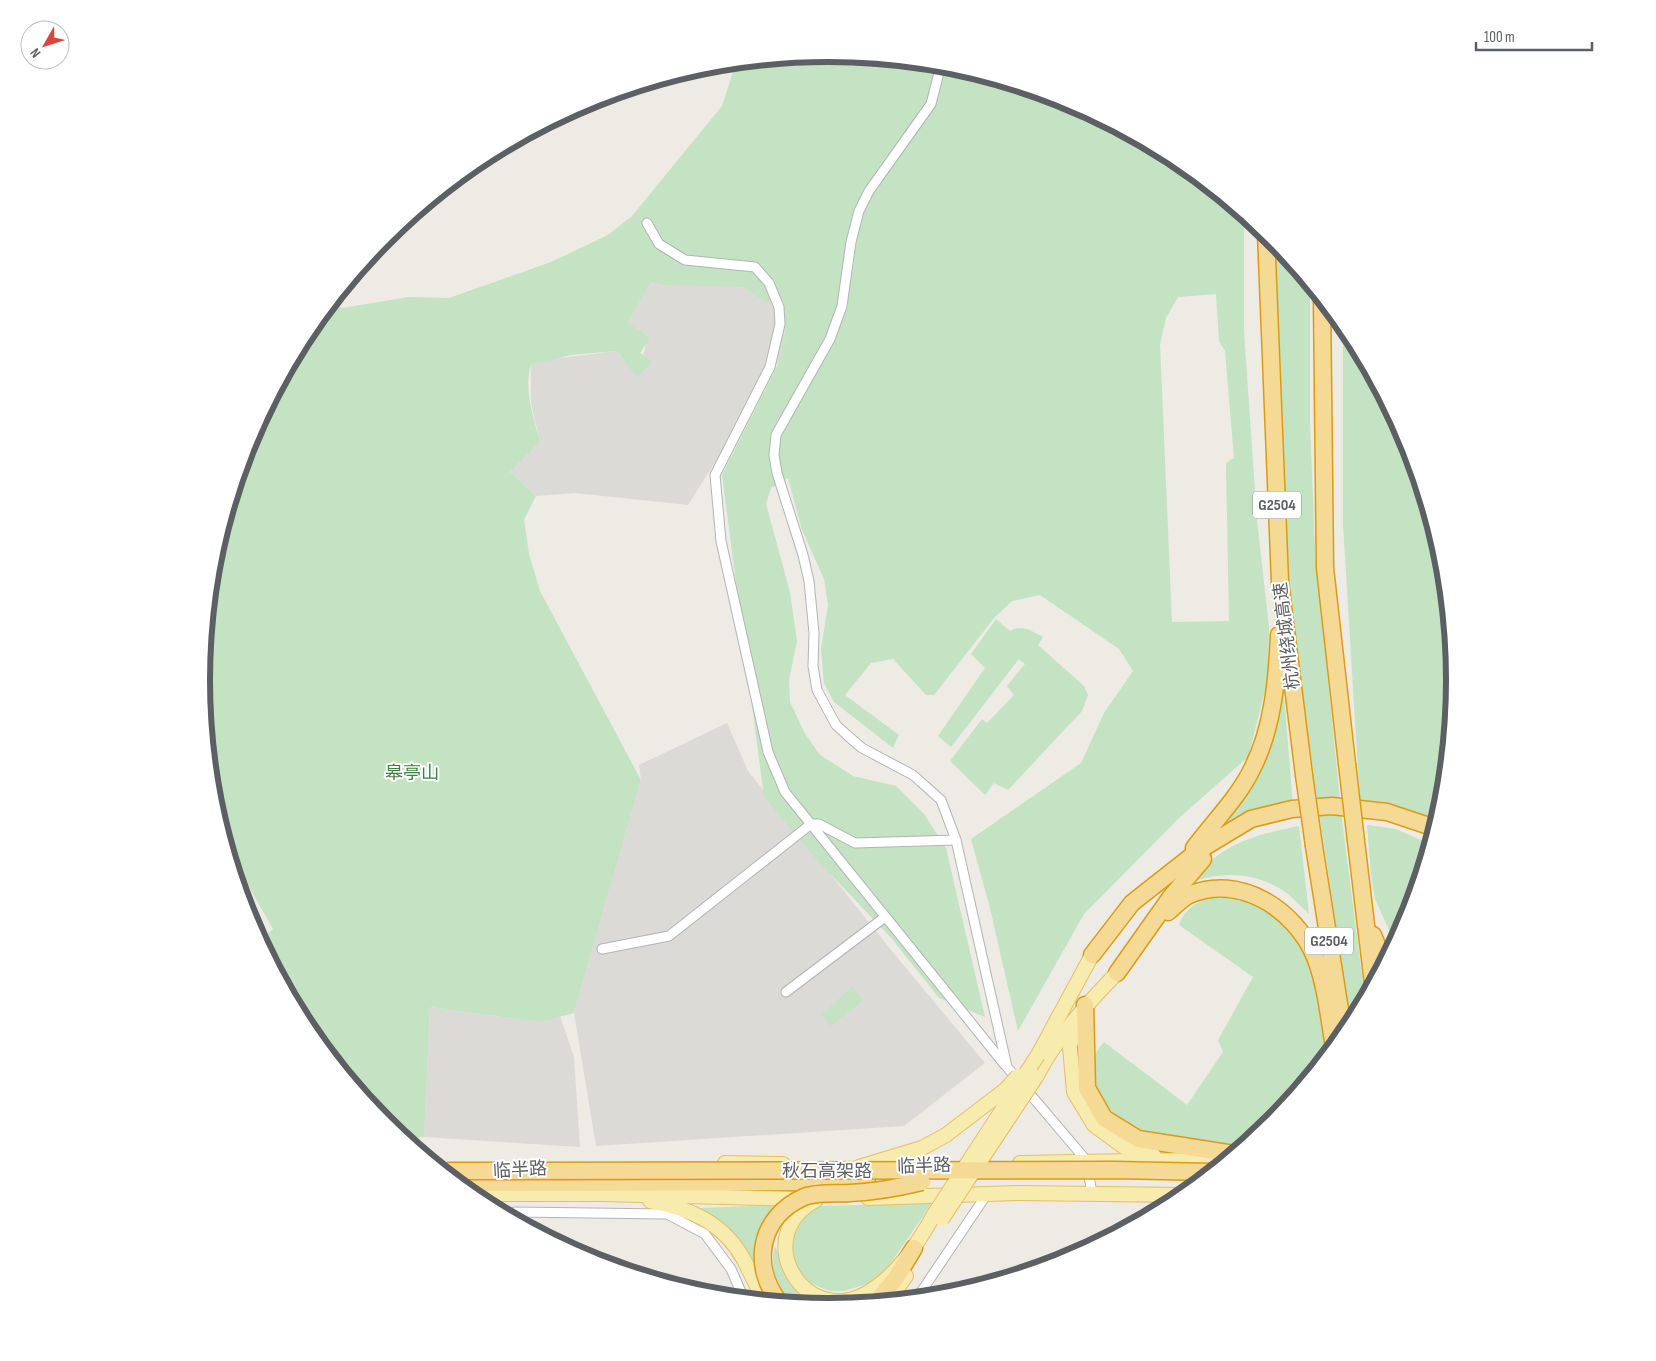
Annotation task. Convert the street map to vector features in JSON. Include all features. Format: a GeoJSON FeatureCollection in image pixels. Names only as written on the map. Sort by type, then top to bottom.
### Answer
{"type":"FeatureCollection","features":[{"type":"Feature","properties":{"kind":"highway","name":"杭州绕城高速"},"geometry":{"type":"LineString","coordinates":[[1267,246],[1280,582],[1304,775],[1342,1024]]}},
{"type":"Feature","properties":{"kind":"highway","name":"G2504"},"geometry":{"type":"LineString","coordinates":[[1322,310],[1325,568],[1372,974]]}},
{"type":"Feature","properties":{"kind":"highway"},"geometry":{"type":"LineString","coordinates":[[1181,866],[1236,795],[1253,767],[1265,736],[1278,660],[1280,582]]}},
{"type":"Feature","properties":{"kind":"highway"},"geometry":{"type":"LineString","coordinates":[[1092,955],[1132,903],[1218,837],[1251,819],[1292,809],[1332,806],[1387,812],[1428,826]]}},
{"type":"Feature","properties":{"kind":"highway"},"geometry":{"type":"LineString","coordinates":[[1117,973],[1198,863],[1239,834],[1294,818],[1331,815],[1399,824],[1426,834]]}},
{"type":"Feature","properties":{"kind":"highway"},"geometry":{"type":"LineString","coordinates":[[1147,933],[1187,896],[1205,890],[1240,889],[1272,904],[1296,927],[1315,956],[1322,981],[1332,1037]]}},
{"type":"Feature","properties":{"kind":"highway"},"geometry":{"type":"LineString","coordinates":[[1361,890],[1381,956]]}},
{"type":"Feature","properties":{"kind":"highway"},"geometry":{"type":"LineString","coordinates":[[1085,1005],[1087,1088],[1104,1118],[1138,1139],[1226,1153]]}},
{"type":"Feature","properties":{"kind":"highway","name":"秋石高架路"},"geometry":{"type":"LineString","coordinates":[[456,1174],[1115,1170],[1203,1172]]}},
{"type":"Feature","properties":{"kind":"highway","name":"秋石高架路"},"geometry":{"type":"LineString","coordinates":[[459,1176],[512,1183],[1188,1182]]}},
{"type":"Feature","properties":{"kind":"highway"},"geometry":{"type":"LineString","coordinates":[[775,1296],[764,1278],[762,1252],[764,1240],[781,1212],[805,1196],[889,1190],[922,1182]]}},
{"type":"Feature","properties":{"kind":"highway"},"geometry":{"type":"LineString","coordinates":[[477,1189],[492,1188],[512,1183]]}},
{"type":"Feature","properties":{"kind":"highway"},"geometry":{"type":"LineString","coordinates":[[884,1295],[914,1248]]}},
{"type":"Feature","properties":{"kind":"main road"},"geometry":{"type":"LineString","coordinates":[[858,1297],[868,1293],[893,1272],[939,1216],[1038,1056],[1092,955]]}},
{"type":"Feature","properties":{"kind":"main road"},"geometry":{"type":"LineString","coordinates":[[885,1295],[1036,1077],[1050,1052],[1085,1005],[1117,973]]}},
{"type":"Feature","properties":{"kind":"main road"},"geometry":{"type":"LineString","coordinates":[[1085,1005],[1073,1033],[1070,1047],[1074,1092],[1094,1125],[1124,1147],[1151,1155],[1189,1160]]}},
{"type":"Feature","properties":{"kind":"main road"},"geometry":{"type":"LineString","coordinates":[[856,1168],[922,1148],[946,1135],[1005,1090],[1038,1056]]}},
{"type":"Feature","properties":{"kind":"main road","name":"临半路"},"geometry":{"type":"LineString","coordinates":[[456,1174],[759,1162],[856,1168],[1086,1160],[1189,1160],[1215,1162]]}},
{"type":"Feature","properties":{"kind":"main road","name":"临半路"},"geometry":{"type":"LineString","coordinates":[[485,1194],[600,1194],[816,1200],[987,1194],[1170,1195]]}},
{"type":"Feature","properties":{"kind":"main road"},"geometry":{"type":"LineString","coordinates":[[600,1194],[690,1210],[704,1217],[735,1245],[762,1295]]}},
{"type":"Feature","properties":{"kind":"main road"},"geometry":{"type":"LineString","coordinates":[[816,1200],[803,1207],[793,1218],[788,1229],[785,1258],[791,1273],[809,1292],[820,1298]]}},
{"type":"Feature","properties":{"kind":"street"},"geometry":{"type":"LineString","coordinates":[[939,72],[930,104],[869,191],[860,211],[851,242],[842,306],[830,339],[776,435],[774,455],[777,473],[803,555],[809,581],[814,633],[813,666],[817,690],[836,725],[862,748],[913,775],[941,800],[956,840],[1007,1067]]}},
{"type":"Feature","properties":{"kind":"street"},"geometry":{"type":"LineString","coordinates":[[647,223],[659,244],[686,260],[755,267],[769,283],[779,306],[780,324],[770,367],[714,475],[721,541],[768,752],[786,792],[1007,1067],[1074,1144],[1086,1160],[1092,1193]]}},
{"type":"Feature","properties":{"kind":"street"},"geometry":{"type":"LineString","coordinates":[[602,950],[668,936],[811,824],[819,824],[855,843],[956,840]]}},
{"type":"Feature","properties":{"kind":"street"},"geometry":{"type":"LineString","coordinates":[[786,992],[885,917]]}},
{"type":"Feature","properties":{"kind":"street"},"geometry":{"type":"LineString","coordinates":[[922,1291],[987,1194]]}},
{"type":"Feature","properties":{"kind":"street"},"geometry":{"type":"LineString","coordinates":[[515,1214],[515,1212],[666,1214],[705,1234],[731,1269],[741,1292]]}},
{"type":"Feature","properties":{"kind":"shaded area"},"geometry":{"type":"Polygon","coordinates":[[[822,62],[827,62],[789,345],[688,505],[575,493],[536,496],[510,472],[540,442],[531,403],[531,365],[553,359],[616,351],[638,376],[646,344],[628,323],[651,282],[822,62]]]}},
{"type":"Feature","properties":{"kind":"shaded area"},"geometry":{"type":"Polygon","coordinates":[[[727,723],[748,771],[891,950],[985,1063],[904,1126],[596,1146],[574,1013],[641,780],[639,765],[727,723]]]}},
{"type":"Feature","properties":{"kind":"shaded area"},"geometry":{"type":"Polygon","coordinates":[[[430,1007],[539,1022],[560,1016],[574,1057],[580,1147],[424,1137],[430,1007]]]}},
{"type":"Feature","properties":{"kind":"green space","name":"皋亭山"},"geometry":{"type":"Polygon","coordinates":[[[828,62],[909,68],[949,74],[1027,95],[1101,126],[1137,145],[1171,167],[1204,190],[1244,224],[1244,331],[1257,520],[1269,627],[1268,679],[1248,757],[1179,818],[1084,914],[1018,1031],[990,908],[971,839],[1081,763],[1104,713],[1133,671],[1119,649],[1040,595],[1012,601],[994,618],[934,695],[926,695],[893,659],[871,663],[845,695],[899,735],[893,748],[834,702],[824,683],[821,649],[828,605],[824,579],[802,530],[788,478],[771,488],[766,504],[790,592],[797,641],[789,680],[790,702],[804,732],[820,755],[853,776],[896,786],[924,814],[946,848],[985,1017],[939,998],[892,939],[817,860],[764,797],[722,475],[778,364],[786,334],[783,299],[766,302],[743,287],[666,285],[651,282],[628,323],[650,338],[640,353],[652,362],[638,376],[616,351],[571,355],[531,365],[528,384],[529,394],[540,442],[510,472],[536,496],[524,520],[529,554],[540,591],[641,780],[574,1013],[539,1022],[430,1007],[424,1137],[414,1138],[363,1088],[314,1024],[293,989],[266,936],[273,929],[241,873],[231,840],[215,761],[211,721],[210,680],[215,600],[231,521],[257,444],[274,407],[314,337],[337,306],[343,308],[409,297],[449,298],[551,262],[608,235],[632,216],[722,106],[734,70],[747,68],[828,62]],[[1216,294],[1178,297],[1166,318],[1160,344],[1172,622],[1229,621],[1226,463],[1234,458],[1225,351],[1219,341],[1216,294]]]}},
{"type":"Feature","properties":{"kind":"green space"},"geometry":{"type":"Polygon","coordinates":[[[1272,251],[1310,294],[1310,422],[1315,550],[1342,820],[1364,989],[1349,1012],[1316,792],[1288,582],[1272,251]]]}},
{"type":"Feature","properties":{"kind":"green space"},"geometry":{"type":"Polygon","coordinates":[[[1343,339],[1382,407],[1399,444],[1425,521],[1434,560],[1445,640],[1446,680],[1445,721],[1441,761],[1430,820],[1360,803],[1343,524],[1343,339]]]}},
{"type":"Feature","properties":{"kind":"green space"},"geometry":{"type":"Polygon","coordinates":[[[996,619],[1010,631],[1023,628],[1043,637],[1038,645],[1084,686],[1088,695],[1082,711],[1008,790],[994,783],[985,795],[950,761],[982,719],[987,723],[1014,695],[1007,686],[1025,664],[1019,659],[951,747],[938,736],[985,668],[971,654],[996,619]]]}},
{"type":"Feature","properties":{"kind":"green space"},"geometry":{"type":"Polygon","coordinates":[[[1283,684],[1293,805],[1216,832],[1283,684]]]}},
{"type":"Feature","properties":{"kind":"green space"},"geometry":{"type":"Polygon","coordinates":[[[1367,825],[1396,829],[1425,842],[1413,879],[1391,934],[1375,899],[1367,825]]]}},
{"type":"Feature","properties":{"kind":"green space"},"geometry":{"type":"Polygon","coordinates":[[[1299,826],[1309,914],[1283,891],[1268,883],[1246,876],[1223,875],[1188,884],[1212,859],[1237,844],[1251,838],[1299,826]]]}},
{"type":"Feature","properties":{"kind":"green space"},"geometry":{"type":"Polygon","coordinates":[[[1224,894],[1245,895],[1290,926],[1315,969],[1327,1044],[1293,1088],[1233,1147],[1164,1138],[1131,1128],[1111,1111],[1101,1096],[1095,1080],[1094,1060],[1100,1046],[1104,1042],[1187,1105],[1223,1052],[1218,1040],[1253,977],[1179,925],[1186,912],[1203,900],[1224,894]]]}},
{"type":"Feature","properties":{"kind":"green space"},"geometry":{"type":"Polygon","coordinates":[[[852,987],[863,1000],[831,1026],[821,1015],[852,987]]]}},
{"type":"Feature","properties":{"kind":"green space"},"geometry":{"type":"Polygon","coordinates":[[[932,1203],[888,1267],[879,1277],[867,1284],[844,1291],[830,1291],[810,1283],[796,1266],[790,1251],[796,1224],[816,1206],[932,1203]]]}},
{"type":"Feature","properties":{"kind":"green space"},"geometry":{"type":"Polygon","coordinates":[[[781,1205],[772,1212],[757,1234],[755,1243],[756,1273],[726,1229],[699,1208],[781,1205]]]}},
{"type":"Feature","properties":{"kind":"green space"},"geometry":{"type":"Polygon","coordinates":[[[775,1246],[788,1277],[814,1298],[784,1297],[779,1292],[774,1277],[773,1253],[775,1246]]]}}]}
